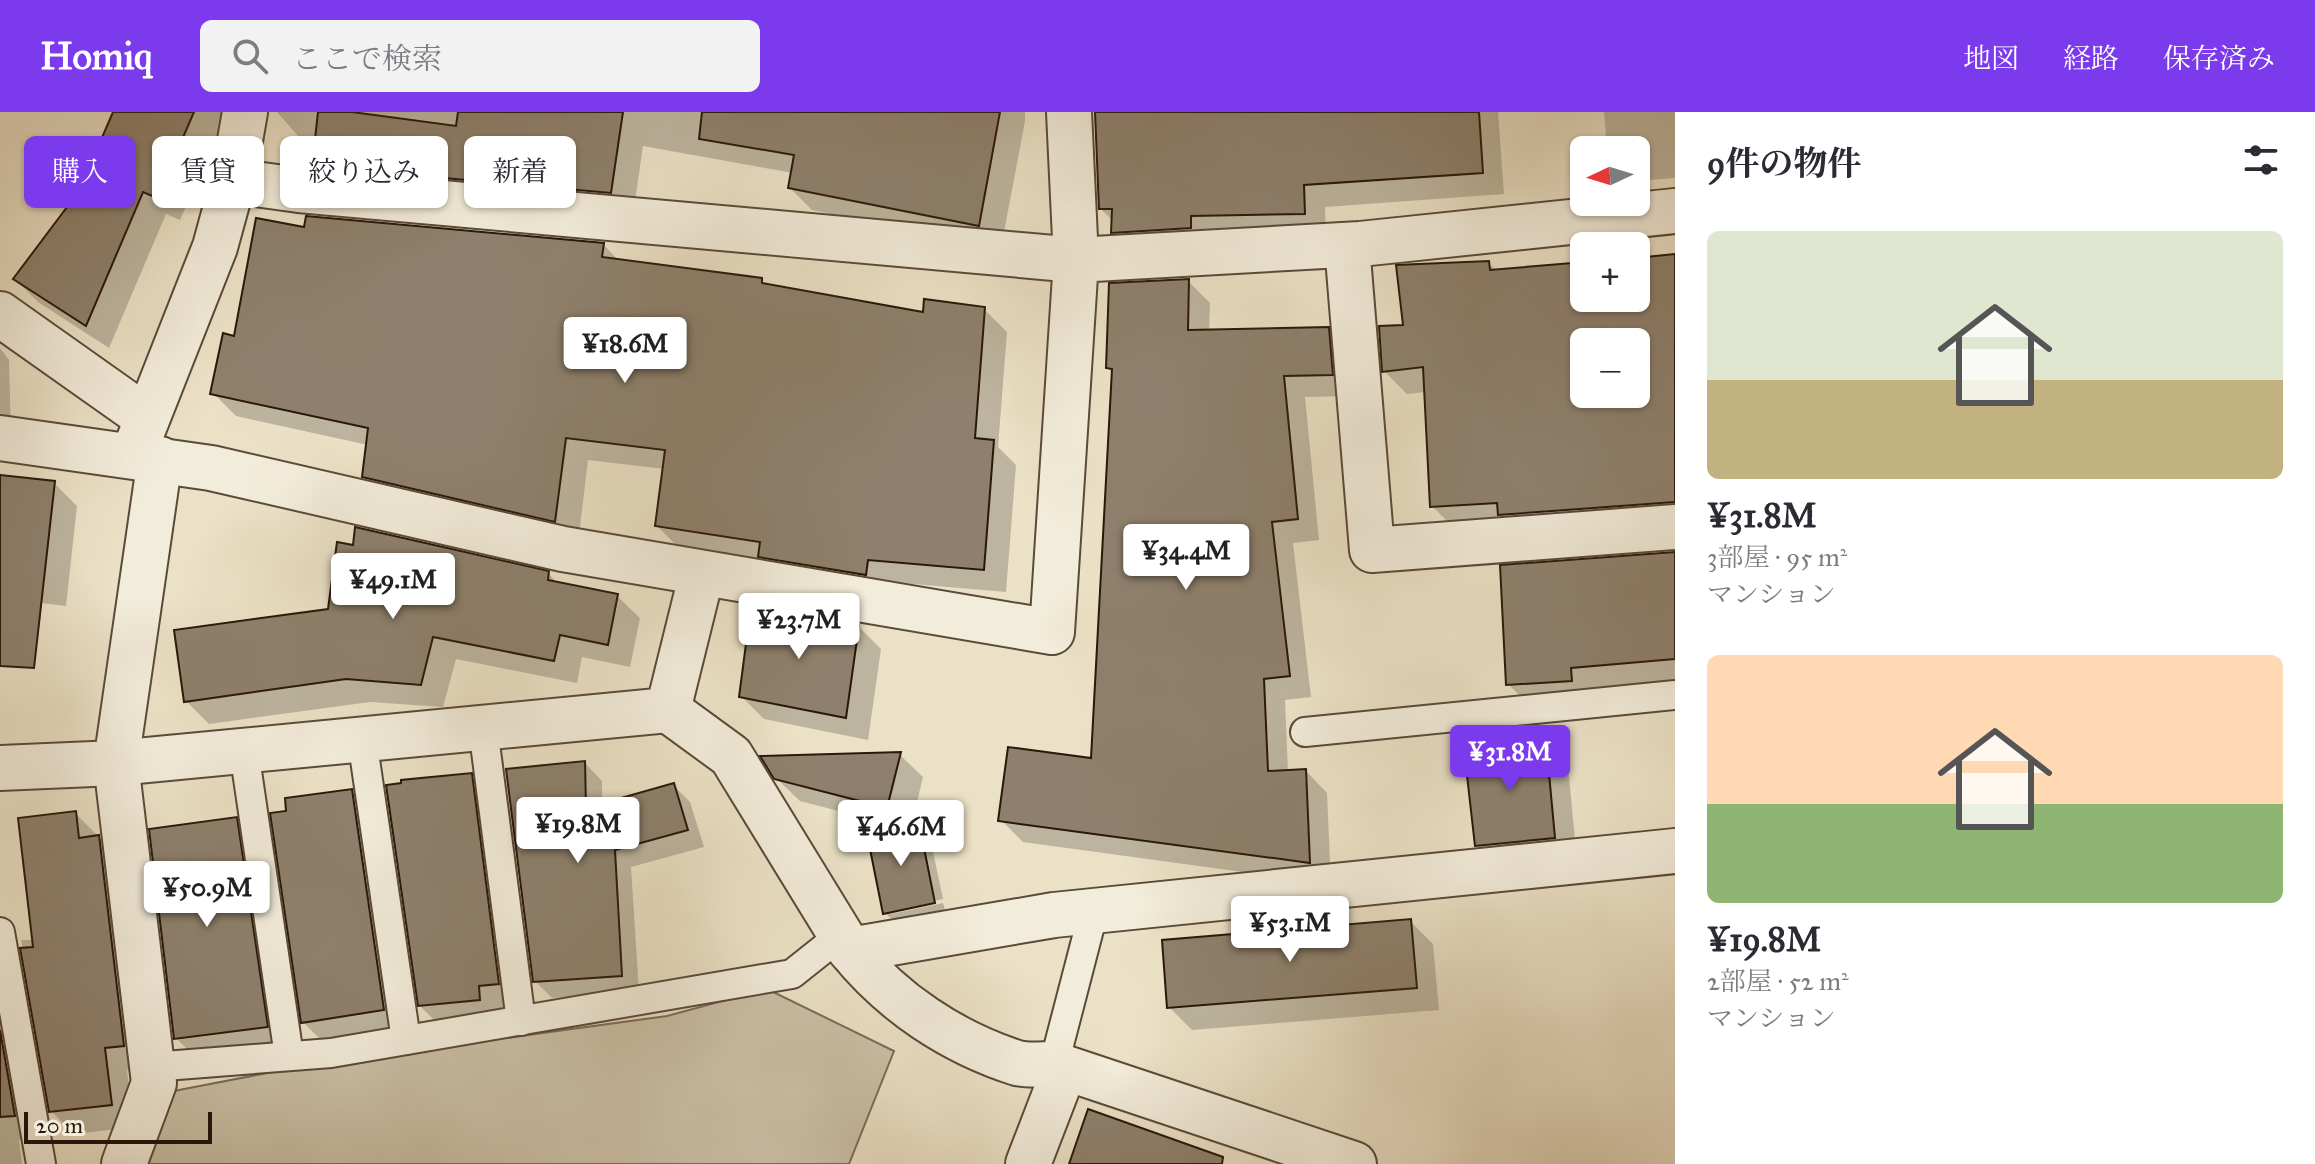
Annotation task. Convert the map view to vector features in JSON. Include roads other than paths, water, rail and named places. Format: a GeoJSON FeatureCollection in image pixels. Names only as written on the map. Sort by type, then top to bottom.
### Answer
{"type":"FeatureCollection","features":[{"type":"Feature","properties":{"kind":"street"},"geometry":{"type":"LineString","coordinates":[[241,136],[245,112]]}},
{"type":"Feature","properties":{"kind":"street"},"geometry":{"type":"LineString","coordinates":[[0,438],[147,444],[563,549],[1052,632],[1076,260],[1069,112]]}},
{"type":"Feature","properties":{"kind":"street"},"geometry":{"type":"LineString","coordinates":[[264,185],[1076,260],[1347,245],[1675,211]]}},
{"type":"Feature","properties":{"kind":"street"},"geometry":{"type":"LineString","coordinates":[[124,1164],[154,1083],[116,763],[147,444],[226,208]]}},
{"type":"Feature","properties":{"kind":"street"},"geometry":{"type":"LineString","coordinates":[[1347,245],[1372,550],[1675,527]]}},
{"type":"Feature","properties":{"kind":"street"},"geometry":{"type":"LineString","coordinates":[[0,314],[147,444]]}},
{"type":"Feature","properties":{"kind":"street"},"geometry":{"type":"LineString","coordinates":[[668,710],[702,573]]}},
{"type":"Feature","properties":{"kind":"street"},"geometry":{"type":"LineString","coordinates":[[0,768],[116,763],[668,710],[731,756],[846,942],[872,977],[921,1018],[1020,1064],[1060,1066],[1354,1164]]}},
{"type":"Feature","properties":{"kind":"street"},"geometry":{"type":"LineString","coordinates":[[846,942],[1094,910],[1675,851]]}},
{"type":"Feature","properties":{"kind":"street"},"geometry":{"type":"LineString","coordinates":[[1028,1164],[1060,1066]]}},
{"type":"Feature","properties":{"kind":"lane"},"geometry":{"type":"LineString","coordinates":[[1305,732],[1675,695]]}},
{"type":"Feature","properties":{"kind":"lane"},"geometry":{"type":"LineString","coordinates":[[483,728],[521,1021]]}},
{"type":"Feature","properties":{"kind":"lane"},"geometry":{"type":"LineString","coordinates":[[362,739],[406,1040]]}},
{"type":"Feature","properties":{"kind":"lane"},"geometry":{"type":"LineString","coordinates":[[244,751],[289,1056]]}},
{"type":"Feature","properties":{"kind":"lane"},"geometry":{"type":"LineString","coordinates":[[1060,1066],[1094,910]]}},
{"type":"Feature","properties":{"kind":"lane"},"geometry":{"type":"LineString","coordinates":[[0,932],[41,1164]]}},
{"type":"Feature","properties":{"kind":"lane"},"geometry":{"type":"LineString","coordinates":[[152,1067],[289,1056],[406,1040],[792,974],[846,942]]}}]}
